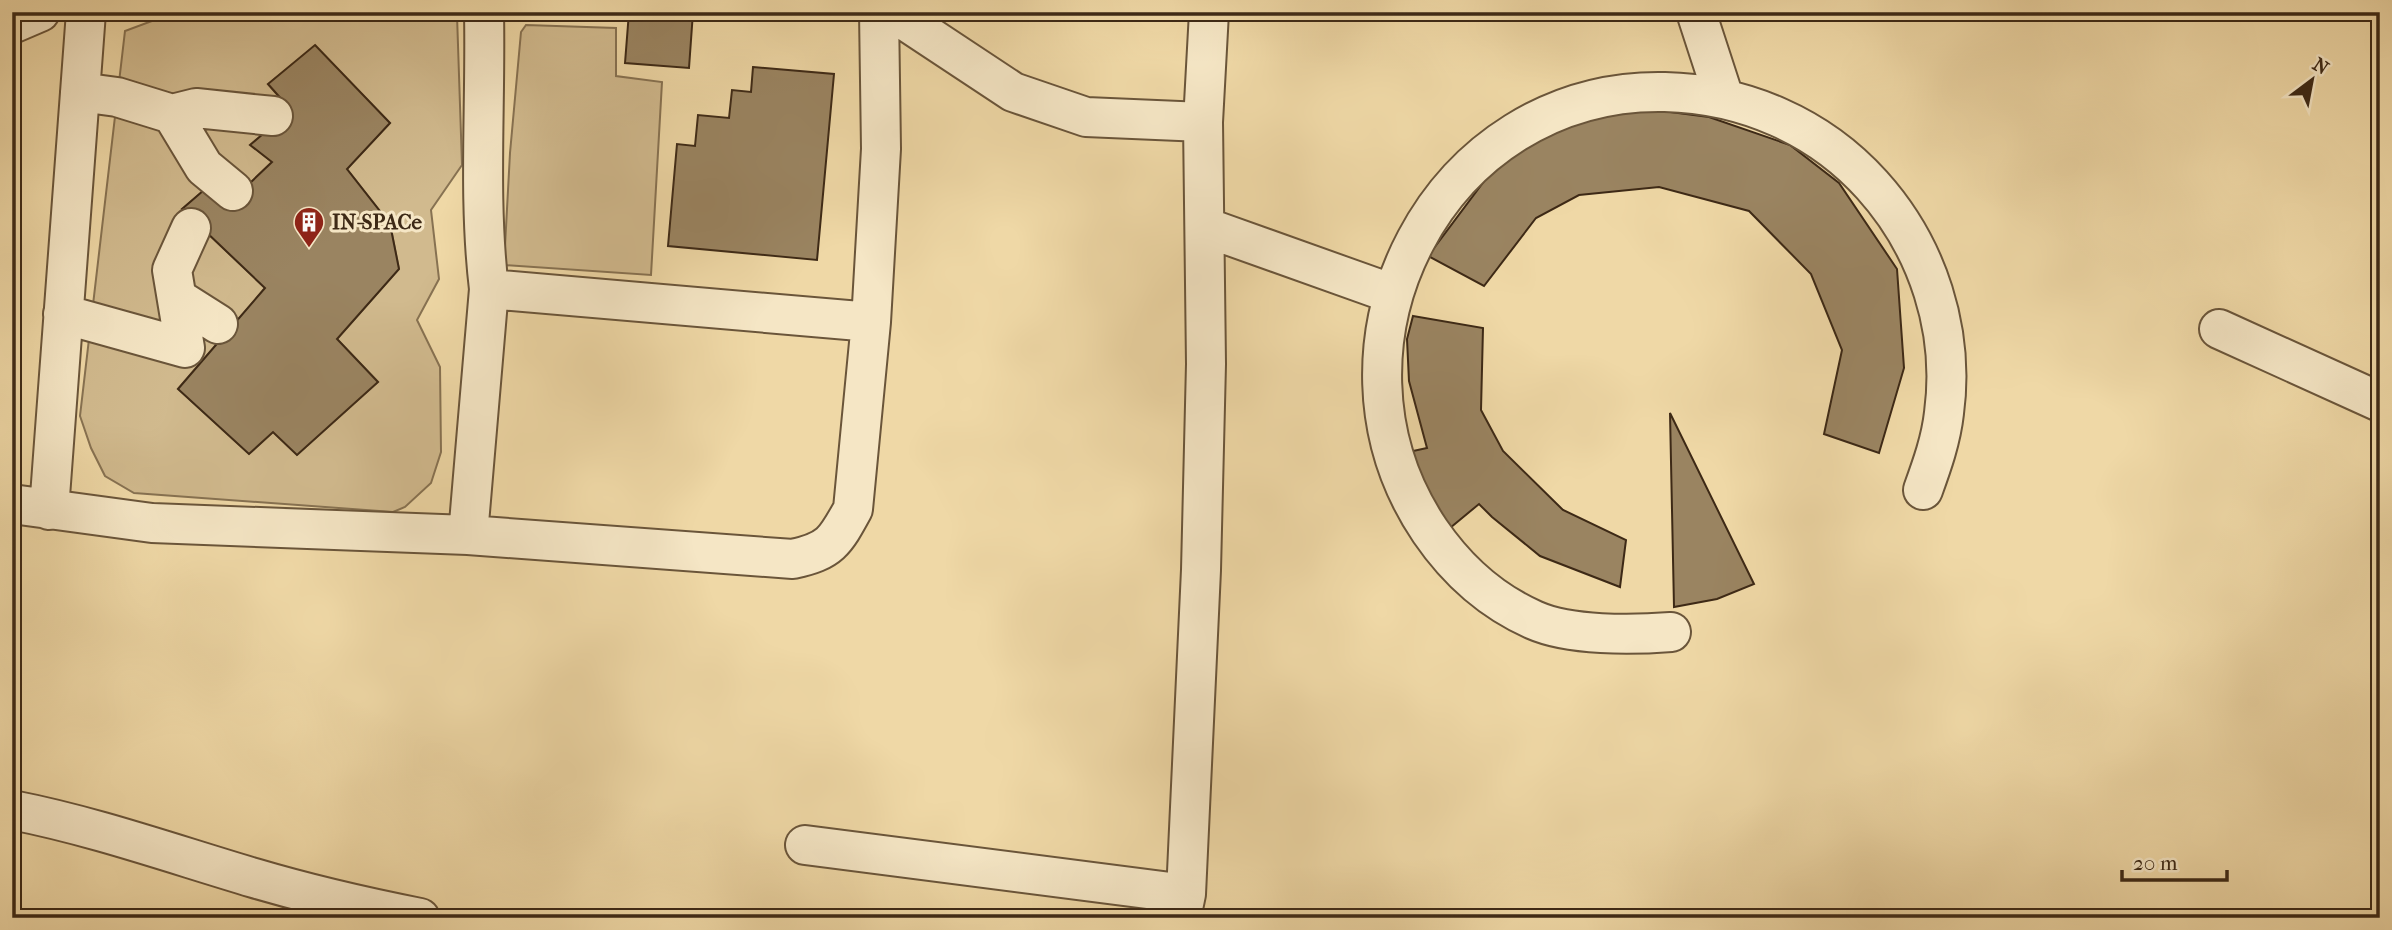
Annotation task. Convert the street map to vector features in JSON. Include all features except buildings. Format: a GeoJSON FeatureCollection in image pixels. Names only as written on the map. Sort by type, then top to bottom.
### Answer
{"type":"FeatureCollection","features":[{"type":"Feature","properties":{"kind":"street"},"geometry":{"type":"LineString","coordinates":[[12,24],[40,12]]}},
{"type":"Feature","properties":{"kind":"street"},"geometry":{"type":"LineString","coordinates":[[49,510],[86,12]]}},
{"type":"Feature","properties":{"kind":"street"},"geometry":{"type":"LineString","coordinates":[[468,535],[489,289],[483,206],[486,85],[484,12]]}},
{"type":"Feature","properties":{"kind":"street"},"geometry":{"type":"LineString","coordinates":[[12,504],[152,523],[468,535],[793,559],[818,554],[839,535],[853,509],[871,322],[881,149],[880,12]]}},
{"type":"Feature","properties":{"kind":"street"},"geometry":{"type":"LineString","coordinates":[[892,12],[1013,92],[1086,117],[1203,122]]}},
{"type":"Feature","properties":{"kind":"street"},"geometry":{"type":"LineString","coordinates":[[805,845],[1183,906],[1201,570],[1206,378],[1203,122],[1209,12]]}},
{"type":"Feature","properties":{"kind":"street"},"geometry":{"type":"LineString","coordinates":[[1696,12],[1724,99]]}},
{"type":"Feature","properties":{"kind":"street"},"geometry":{"type":"LineString","coordinates":[[80,92],[117,97],[172,114],[196,108],[273,116]]}},
{"type":"Feature","properties":{"kind":"street"},"geometry":{"type":"LineString","coordinates":[[1671,632],[1641,634],[1584,631],[1537,622],[1499,602],[1469,577],[1443,549],[1421,517],[1404,483],[1391,446],[1381,370],[1384,332],[1393,294],[1406,258],[1424,224],[1446,193],[1473,165],[1536,122],[1572,107],[1609,97],[1647,92],[1686,93],[1761,109],[1797,125],[1849,162],[1885,199],[1907,231],[1925,265],[1937,302],[1945,340],[1947,378],[1944,416],[1936,454],[1923,490]]}},
{"type":"Feature","properties":{"kind":"street"},"geometry":{"type":"LineString","coordinates":[[172,114],[204,167],[233,191]]}},
{"type":"Feature","properties":{"kind":"street"},"geometry":{"type":"LineString","coordinates":[[1205,227],[1393,294]]}},
{"type":"Feature","properties":{"kind":"street"},"geometry":{"type":"LineString","coordinates":[[63,314],[185,348],[172,270],[191,228]]}},
{"type":"Feature","properties":{"kind":"street"},"geometry":{"type":"LineString","coordinates":[[489,289],[871,322]]}},
{"type":"Feature","properties":{"kind":"street"},"geometry":{"type":"LineString","coordinates":[[177,298],[218,324]]}},
{"type":"Feature","properties":{"kind":"street"},"geometry":{"type":"LineString","coordinates":[[2220,329],[2380,402]]}},
{"type":"Feature","properties":{"kind":"street"},"geometry":{"type":"LineString","coordinates":[[12,810],[138,841],[255,878],[369,908],[420,918]]}},
{"type":"Feature","properties":{"kind":"shaded area"},"geometry":{"type":"Polygon","coordinates":[[[176,12],[436,12],[457,15],[462,165],[431,210],[439,279],[417,320],[440,367],[441,452],[431,483],[405,507],[393,512],[134,493],[105,476],[91,448],[80,416],[125,31],[176,12]],[[315,46],[268,84],[291,110],[251,145],[272,162],[225,207],[204,190],[182,209],[265,288],[178,389],[249,454],[273,432],[297,455],[378,382],[337,339],[399,269],[390,224],[347,169],[390,123],[315,46]]]}},
{"type":"Feature","properties":{"kind":"shaded area"},"geometry":{"type":"Polygon","coordinates":[[[526,25],[616,28],[616,76],[662,82],[651,275],[504,265],[510,153],[521,32],[526,25]]]}},
{"type":"Feature","properties":{"kind":"place","name":"IN-SPACe"},"geometry":{"type":"Point","coordinates":[309,249]}}]}
